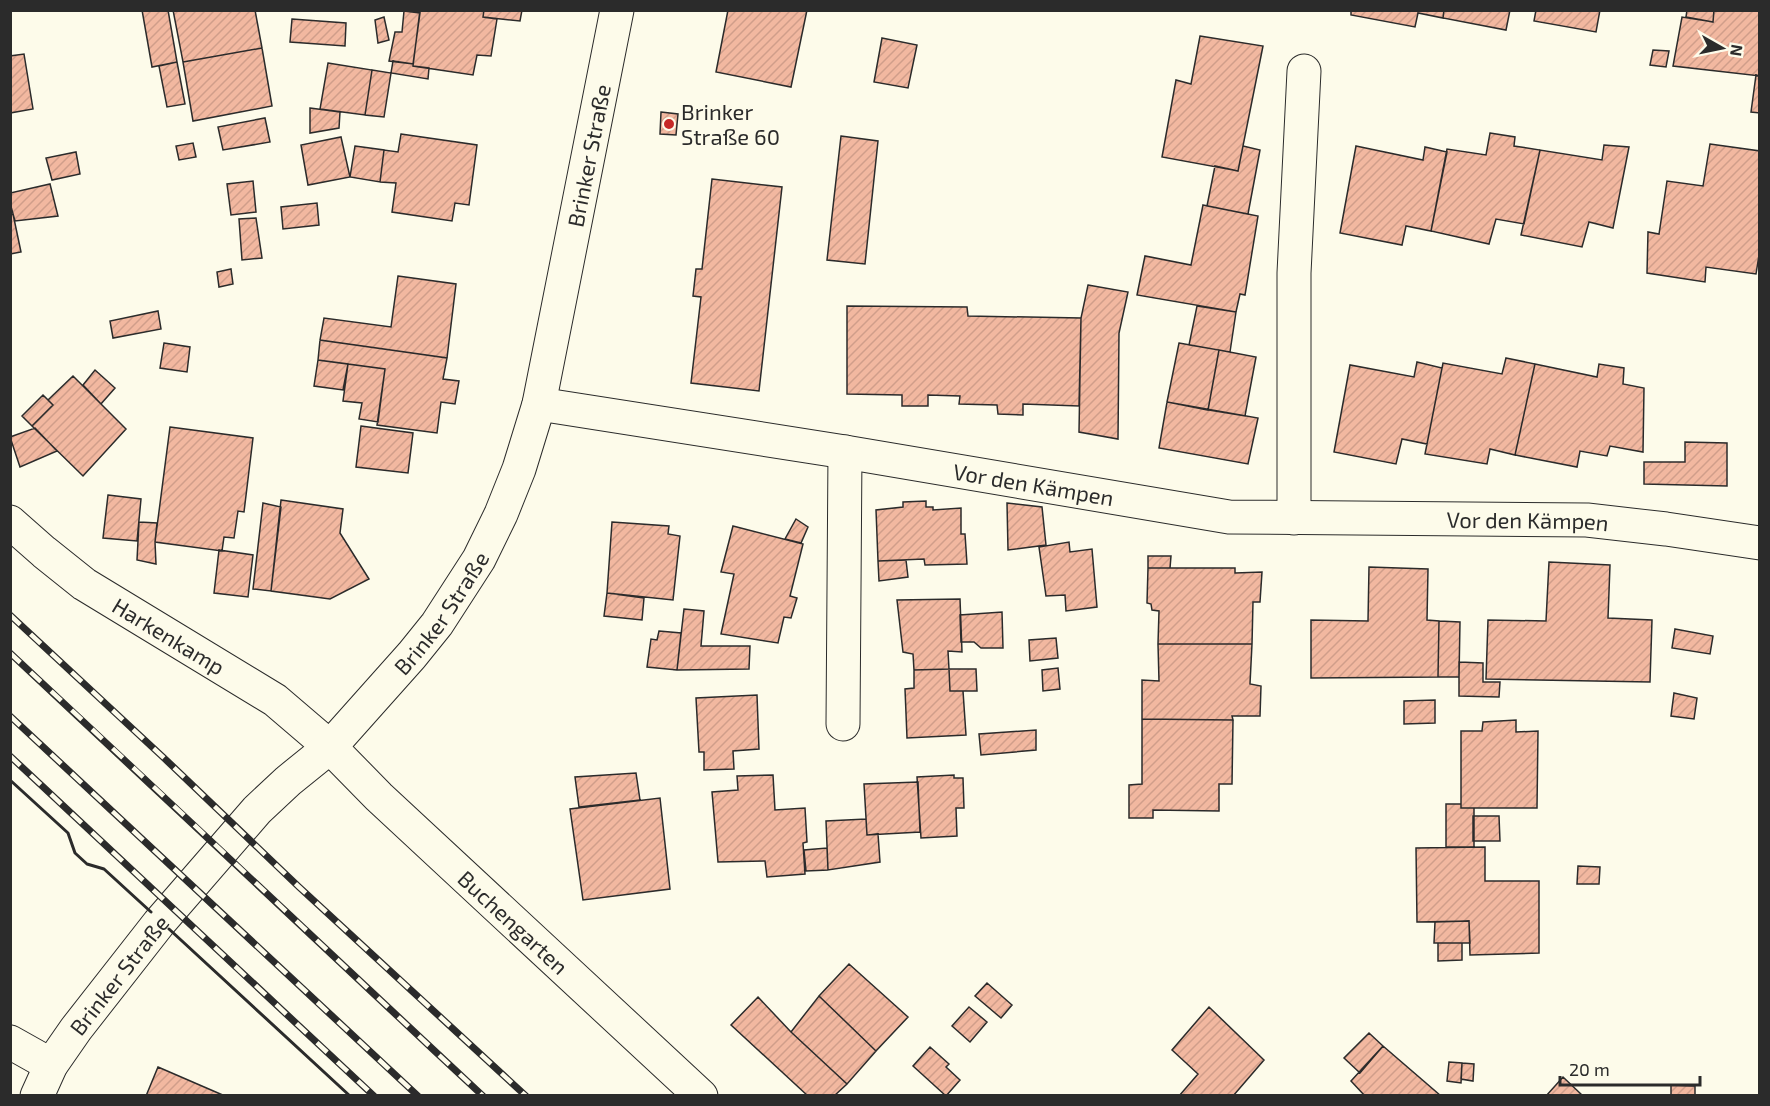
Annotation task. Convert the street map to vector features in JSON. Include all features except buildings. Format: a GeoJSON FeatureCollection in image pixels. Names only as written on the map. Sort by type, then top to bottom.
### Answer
{"type":"FeatureCollection","features":[{"type":"Feature","properties":{"kind":"street","name":"Brinker Straße"},"geometry":{"type":"LineString","coordinates":[[37,1095],[51,1065],[76,1029],[159,923],[249,819],[288,781],[330,747],[412,655],[437,624],[479,559],[501,514],[519,469],[539,404],[616,10]]}},
{"type":"Feature","properties":{"kind":"street"},"geometry":{"type":"LineString","coordinates":[[1294,518],[1294,273],[1304,71]]}},
{"type":"Feature","properties":{"kind":"street","name":"Vor den Kämpen"},"geometry":{"type":"LineString","coordinates":[[539,404],[845,452],[1229,517],[1587,520],[1760,543]]}},
{"type":"Feature","properties":{"kind":"street"},"geometry":{"type":"LineString","coordinates":[[843,724],[845,452]]}},
{"type":"Feature","properties":{"kind":"street","name":"Harkenkamp"},"geometry":{"type":"LineString","coordinates":[[10,522],[84,584],[275,700],[330,747]]}},
{"type":"Feature","properties":{"kind":"street","name":"Buchengarten"},"geometry":{"type":"LineString","coordinates":[[330,747],[388,805],[701,1095]]}},
{"type":"Feature","properties":{"kind":"street"},"geometry":{"type":"LineString","coordinates":[[10,1042],[51,1065]]}},
{"type":"Feature","properties":{"kind":"railway"},"geometry":{"type":"LineString","coordinates":[[10,615],[299,887],[526,1096]]}},
{"type":"Feature","properties":{"kind":"railway"},"geometry":{"type":"LineString","coordinates":[[10,653],[483,1096]]}},
{"type":"Feature","properties":{"kind":"railway"},"geometry":{"type":"LineString","coordinates":[[10,716],[418,1096]]}},
{"type":"Feature","properties":{"kind":"railway"},"geometry":{"type":"LineString","coordinates":[[10,756],[374,1096]]}},
{"type":"Feature","properties":{"kind":"wall"},"geometry":{"type":"LineString","coordinates":[[10,780],[68,833],[75,853],[87,864],[104,869],[151,912]]}},
{"type":"Feature","properties":{"kind":"wall"},"geometry":{"type":"LineString","coordinates":[[169,929],[350,1096]]}},
{"type":"Feature","properties":{"kind":"place","name":"Brinker Straße 60"},"geometry":{"type":"Point","coordinates":[669,124]}}]}
